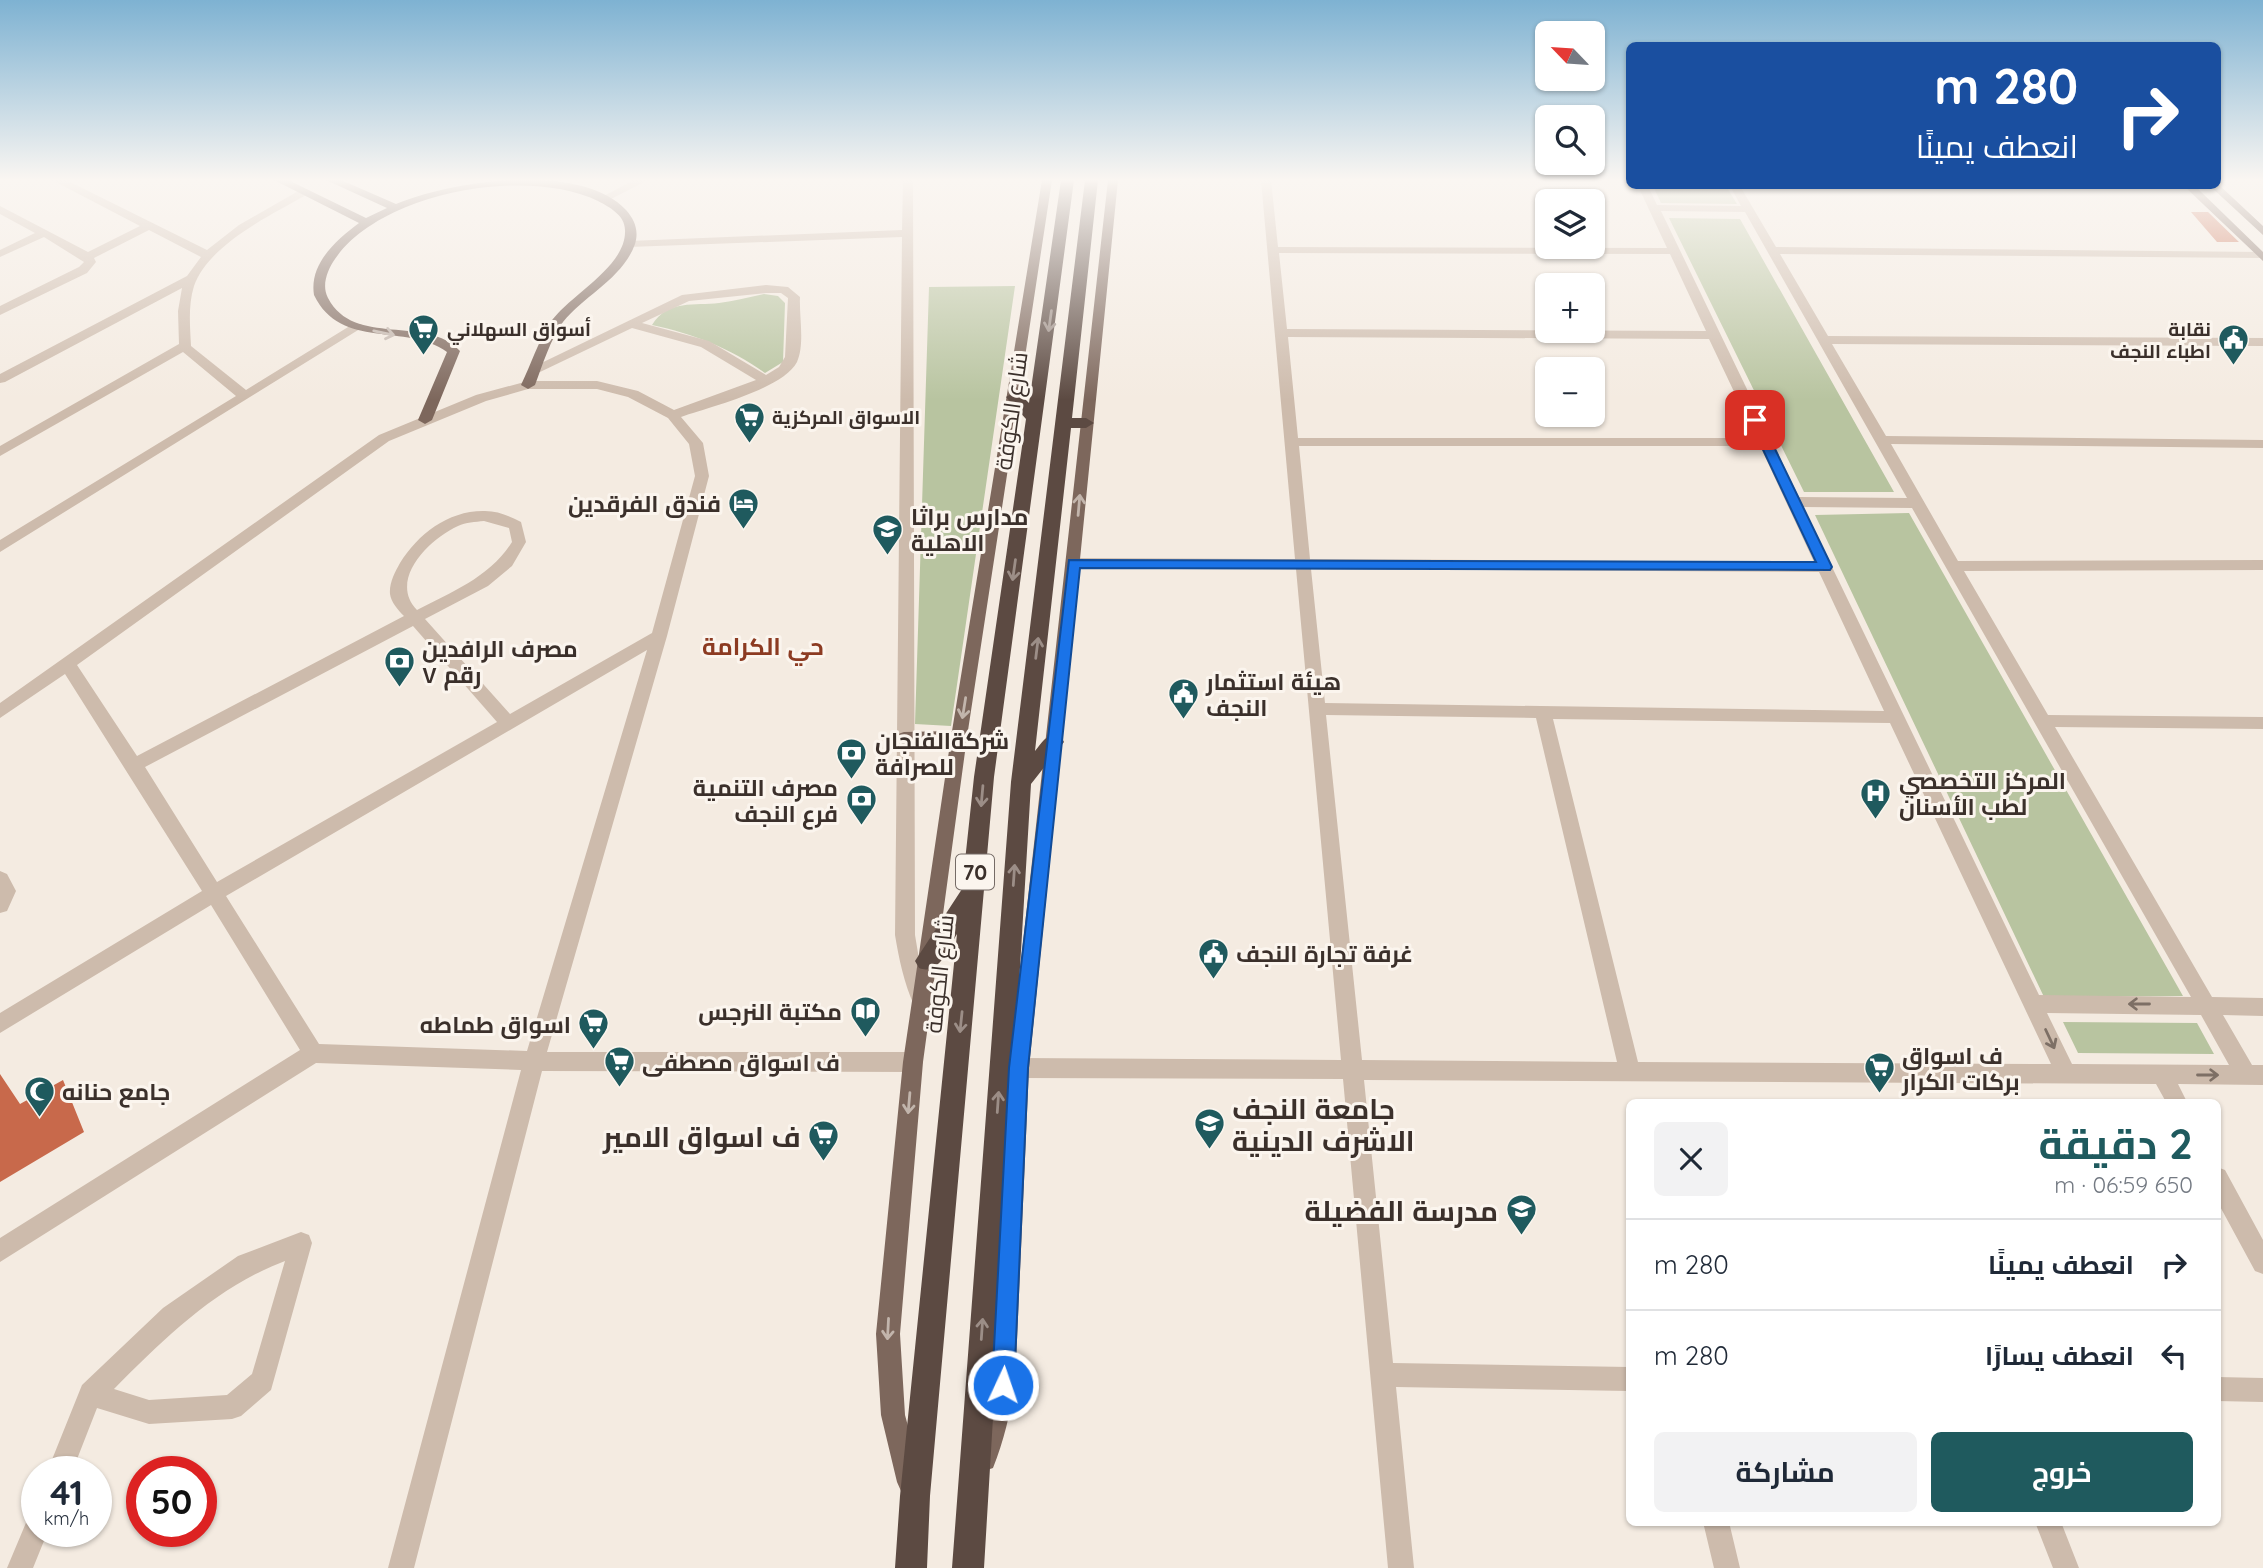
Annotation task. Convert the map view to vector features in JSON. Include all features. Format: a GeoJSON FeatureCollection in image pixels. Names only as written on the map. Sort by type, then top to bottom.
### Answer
{"type":"FeatureCollection","features":[{"type":"Feature","properties":{"kind":"highway","name":"شارع الكوفة"},"geometry":{"type":"LineString","coordinates":[[911,1568],[915,1496],[984,777],[1059,253]]}},
{"type":"Feature","properties":{"kind":"highway","name":"70"},"geometry":{"type":"LineString","coordinates":[[968,1568],[1021,782],[1084,253]]}},
{"type":"Feature","properties":{"kind":"highway"},"geometry":{"type":"LineString","coordinates":[[1014,397],[1036,419]]}},
{"type":"Feature","properties":{"kind":"highway"},"geometry":{"type":"LineString","coordinates":[[1064,423],[1086,423]]}},
{"type":"Feature","properties":{"kind":"highway"},"geometry":{"type":"LineString","coordinates":[[1021,782],[1054,742]]}},
{"type":"Feature","properties":{"kind":"highway"},"geometry":{"type":"LineString","coordinates":[[927,961],[973,891]]}},
{"type":"Feature","properties":{"kind":"main road"},"geometry":{"type":"LineString","coordinates":[[333,253],[319,279],[321,298],[334,314],[357,327],[391,335],[432,337],[446,342],[454,351],[425,420]]}},
{"type":"Feature","properties":{"kind":"main road"},"geometry":{"type":"LineString","coordinates":[[528,385],[556,324],[570,306],[611,270],[625,253]]}},
{"type":"Feature","properties":{"kind":"main road"},"geometry":{"type":"LineString","coordinates":[[915,1496],[901,1456],[893,1415],[888,1334],[913,1062],[959,737],[1036,253]]}},
{"type":"Feature","properties":{"kind":"main road"},"geometry":{"type":"LineString","coordinates":[[971,1495],[990,1444],[1003,1385],[1019,1068],[1105,253]]}},
{"type":"Feature","properties":{"kind":"main road"},"geometry":{"type":"LineString","coordinates":[[904,739],[959,737]]}},
{"type":"Feature","properties":{"kind":"street"},"geometry":{"type":"LineString","coordinates":[[0,311],[83,270],[90,262],[88,257],[81,253]]}},
{"type":"Feature","properties":{"kind":"street"},"geometry":{"type":"LineString","coordinates":[[88,257],[96,253]]}},
{"type":"Feature","properties":{"kind":"street"},"geometry":{"type":"LineString","coordinates":[[202,253],[209,257]]}},
{"type":"Feature","properties":{"kind":"street"},"geometry":{"type":"LineString","coordinates":[[0,379],[191,278],[213,253]]}},
{"type":"Feature","properties":{"kind":"street"},"geometry":{"type":"LineString","coordinates":[[906,253],[905,934],[910,965],[921,999]]}},
{"type":"Feature","properties":{"kind":"street"},"geometry":{"type":"LineString","coordinates":[[1272,253],[1401,1568]]}},
{"type":"Feature","properties":{"kind":"street"},"geometry":{"type":"LineString","coordinates":[[1676,253],[2066,1074]]}},
{"type":"Feature","properties":{"kind":"street"},"geometry":{"type":"LineString","coordinates":[[1774,253],[2207,1005],[2255,1075]]}},
{"type":"Feature","properties":{"kind":"street"},"geometry":{"type":"LineString","coordinates":[[1994,253],[2262,257]]}},
{"type":"Feature","properties":{"kind":"street"},"geometry":{"type":"LineString","coordinates":[[191,278],[183,316],[185,346],[245,396]]}},
{"type":"Feature","properties":{"kind":"street"},"geometry":{"type":"LineString","coordinates":[[535,369],[686,298],[766,289],[784,290],[794,297],[791,362],[784,370],[767,381],[673,415]]}},
{"type":"Feature","properties":{"kind":"street"},"geometry":{"type":"LineString","coordinates":[[630,324],[705,345],[767,381]]}},
{"type":"Feature","properties":{"kind":"street"},"geometry":{"type":"LineString","coordinates":[[0,547],[357,327]]}},
{"type":"Feature","properties":{"kind":"street"},"geometry":{"type":"LineString","coordinates":[[1280,333],[1714,335]]}},
{"type":"Feature","properties":{"kind":"street"},"geometry":{"type":"LineString","coordinates":[[1824,340],[2263,342]]}},
{"type":"Feature","properties":{"kind":"street"},"geometry":{"type":"LineString","coordinates":[[0,452],[185,346]]}},
{"type":"Feature","properties":{"kind":"street"},"geometry":{"type":"LineString","coordinates":[[0,712],[384,438],[481,398],[528,385],[597,385],[633,394],[673,415],[696,443],[702,476],[659,636],[534,1060],[401,1568]]}},
{"type":"Feature","properties":{"kind":"street"},"geometry":{"type":"LineString","coordinates":[[1881,440],[2263,444]]}},
{"type":"Feature","properties":{"kind":"street"},"geometry":{"type":"LineString","coordinates":[[1291,442],[1765,442]]}},
{"type":"Feature","properties":{"kind":"street"},"geometry":{"type":"LineString","coordinates":[[1794,502],[1918,503]]}},
{"type":"Feature","properties":{"kind":"street"},"geometry":{"type":"LineString","coordinates":[[134,765],[414,617],[496,573],[508,562],[519,542],[516,525],[495,516],[482,516],[448,525],[426,540],[407,564],[398,586],[402,603],[414,617],[507,722]]}},
{"type":"Feature","properties":{"kind":"street"},"geometry":{"type":"LineString","coordinates":[[1073,563],[1825,567]]}},
{"type":"Feature","properties":{"kind":"street"},"geometry":{"type":"LineString","coordinates":[[1954,566],[2263,565]]}},
{"type":"Feature","properties":{"kind":"street"},"geometry":{"type":"LineString","coordinates":[[0,1024],[213,894],[659,636]]}},
{"type":"Feature","properties":{"kind":"street"},"geometry":{"type":"LineString","coordinates":[[68,665],[134,765],[313,1052]]}},
{"type":"Feature","properties":{"kind":"street"},"geometry":{"type":"LineString","coordinates":[[1317,709],[1896,717]]}},
{"type":"Feature","properties":{"kind":"street"},"geometry":{"type":"LineString","coordinates":[[1543,712],[1630,1071]]}},
{"type":"Feature","properties":{"kind":"street"},"geometry":{"type":"LineString","coordinates":[[2044,721],[2263,723]]}},
{"type":"Feature","properties":{"kind":"street"},"geometry":{"type":"LineString","coordinates":[[0,879],[7,891],[0,905]]}},
{"type":"Feature","properties":{"kind":"street"},"geometry":{"type":"LineString","coordinates":[[2033,1004],[2263,1007]]}},
{"type":"Feature","properties":{"kind":"street"},"geometry":{"type":"LineString","coordinates":[[0,1251],[313,1052],[534,1060],[913,1062]]}},
{"type":"Feature","properties":{"kind":"street"},"geometry":{"type":"LineString","coordinates":[[1019,1068],[2255,1075]]}},
{"type":"Feature","properties":{"kind":"street"},"geometry":{"type":"LineString","coordinates":[[2162,1075],[2175,1099]]}},
{"type":"Feature","properties":{"kind":"street"},"geometry":{"type":"LineString","coordinates":[[2221,1185],[2263,1263]]}},
{"type":"Feature","properties":{"kind":"street"},"geometry":{"type":"LineString","coordinates":[[66,1456],[91,1394],[171,1316],[246,1264],[301,1243],[262,1381],[232,1407],[149,1412],[91,1394]]}},
{"type":"Feature","properties":{"kind":"street"},"geometry":{"type":"LineString","coordinates":[[1382,1375],[1626,1379]]}},
{"type":"Feature","properties":{"kind":"street"},"geometry":{"type":"LineString","coordinates":[[2221,1389],[2263,1390]]}},
{"type":"Feature","properties":{"kind":"street"},"geometry":{"type":"LineString","coordinates":[[1717,1526],[1727,1568]]}},
{"type":"Feature","properties":{"kind":"street"},"geometry":{"type":"LineString","coordinates":[[2050,1526],[2066,1568]]}},
{"type":"Feature","properties":{"kind":"street"},"geometry":{"type":"LineString","coordinates":[[20,1568],[29,1547]]}},
{"type":"Feature","properties":{"kind":"green space"},"geometry":{"type":"Polygon","coordinates":[[[1686,253],[1759,253],[1894,492],[1804,492],[1686,253]]]}},
{"type":"Feature","properties":{"kind":"green space"},"geometry":{"type":"Polygon","coordinates":[[[1015,286],[951,726],[915,724],[929,287],[1015,286]]]}},
{"type":"Feature","properties":{"kind":"green space"},"geometry":{"type":"Polygon","coordinates":[[[764,294],[778,296],[785,303],[783,362],[765,373],[711,343],[652,325],[658,317],[674,307],[719,303],[764,294]]]}},
{"type":"Feature","properties":{"kind":"green space"},"geometry":{"type":"Polygon","coordinates":[[[1909,513],[2183,996],[2044,997],[1815,515],[1909,513]]]}},
{"type":"Feature","properties":{"kind":"green space"},"geometry":{"type":"Polygon","coordinates":[[[2063,1022],[2197,1023],[2214,1054],[2078,1053],[2063,1022]]]}},
{"type":"Feature","properties":{"kind":"building","name":"جامع حنانه"},"geometry":{"type":"Polygon","coordinates":[[[0,1074],[20,1104],[63,1080],[84,1132],[0,1182],[0,1074]]]}},
{"type":"Feature","properties":{"kind":"place","name":"أسواق السهلاني"},"geometry":{"type":"Point","coordinates":[424,356]}},
{"type":"Feature","properties":{"kind":"place","name":"نقابة اطباء النجف"},"geometry":{"type":"Point","coordinates":[2234,367]}},
{"type":"Feature","properties":{"kind":"place","name":"الاسواق المركزية"},"geometry":{"type":"Point","coordinates":[749,444]}},
{"type":"Feature","properties":{"kind":"place","name":"فندق الفرقدين"},"geometry":{"type":"Point","coordinates":[744,530]}},
{"type":"Feature","properties":{"kind":"place","name":"مدارس براثا الاهلية"},"geometry":{"type":"Point","coordinates":[888,556]}},
{"type":"Feature","properties":{"kind":"place","name":"مصرف الرافدين رقم ٧"},"geometry":{"type":"Point","coordinates":[399,688]}},
{"type":"Feature","properties":{"kind":"place","name":"هيئة استثمار النجف"},"geometry":{"type":"Point","coordinates":[1183,721]}},
{"type":"Feature","properties":{"kind":"place","name":"شركةالفنجان للصرافة"},"geometry":{"type":"Point","coordinates":[852,780]}},
{"type":"Feature","properties":{"kind":"place","name":"المركز التخصصي لطب الأسنان"},"geometry":{"type":"Point","coordinates":[1876,820]}},
{"type":"Feature","properties":{"kind":"place","name":"مصرف التنمية فرع النجف"},"geometry":{"type":"Point","coordinates":[861,827]}},
{"type":"Feature","properties":{"kind":"place","name":"غرفة تجارة النجف"},"geometry":{"type":"Point","coordinates":[1213,980]}},
{"type":"Feature","properties":{"kind":"place","name":"مكتبة النرجس"},"geometry":{"type":"Point","coordinates":[865,1038]}},
{"type":"Feature","properties":{"kind":"place","name":"اسواق طماطه"},"geometry":{"type":"Point","coordinates":[594,1051]}},
{"type":"Feature","properties":{"kind":"place","name":"ف اسواق مصطفى"},"geometry":{"type":"Point","coordinates":[619,1089]}},
{"type":"Feature","properties":{"kind":"place","name":"ف اسواق بركات الكرار"},"geometry":{"type":"Point","coordinates":[1879,1095]}},
{"type":"Feature","properties":{"kind":"place","name":"جامع حنانه"},"geometry":{"type":"Point","coordinates":[39,1118]}},
{"type":"Feature","properties":{"kind":"place","name":"جامعة النجف الاشرف الدينية"},"geometry":{"type":"Point","coordinates":[1209,1151]}},
{"type":"Feature","properties":{"kind":"place","name":"ف اسواق الامير"},"geometry":{"type":"Point","coordinates":[824,1163]}},
{"type":"Feature","properties":{"kind":"place","name":"مدرسة الفضيلة"},"geometry":{"type":"Point","coordinates":[1521,1237]}},
{"type":"Feature","properties":{"kind":"district","name":"حي الكرامة"},"geometry":{"type":"Point","coordinates":[763,646]}},
{"type":"Feature","properties":{"kind":"route"},"geometry":{"type":"LineString","coordinates":[[1003,1385],[1019,1068],[1073,563],[1825,567],[1755,420]]}}]}
